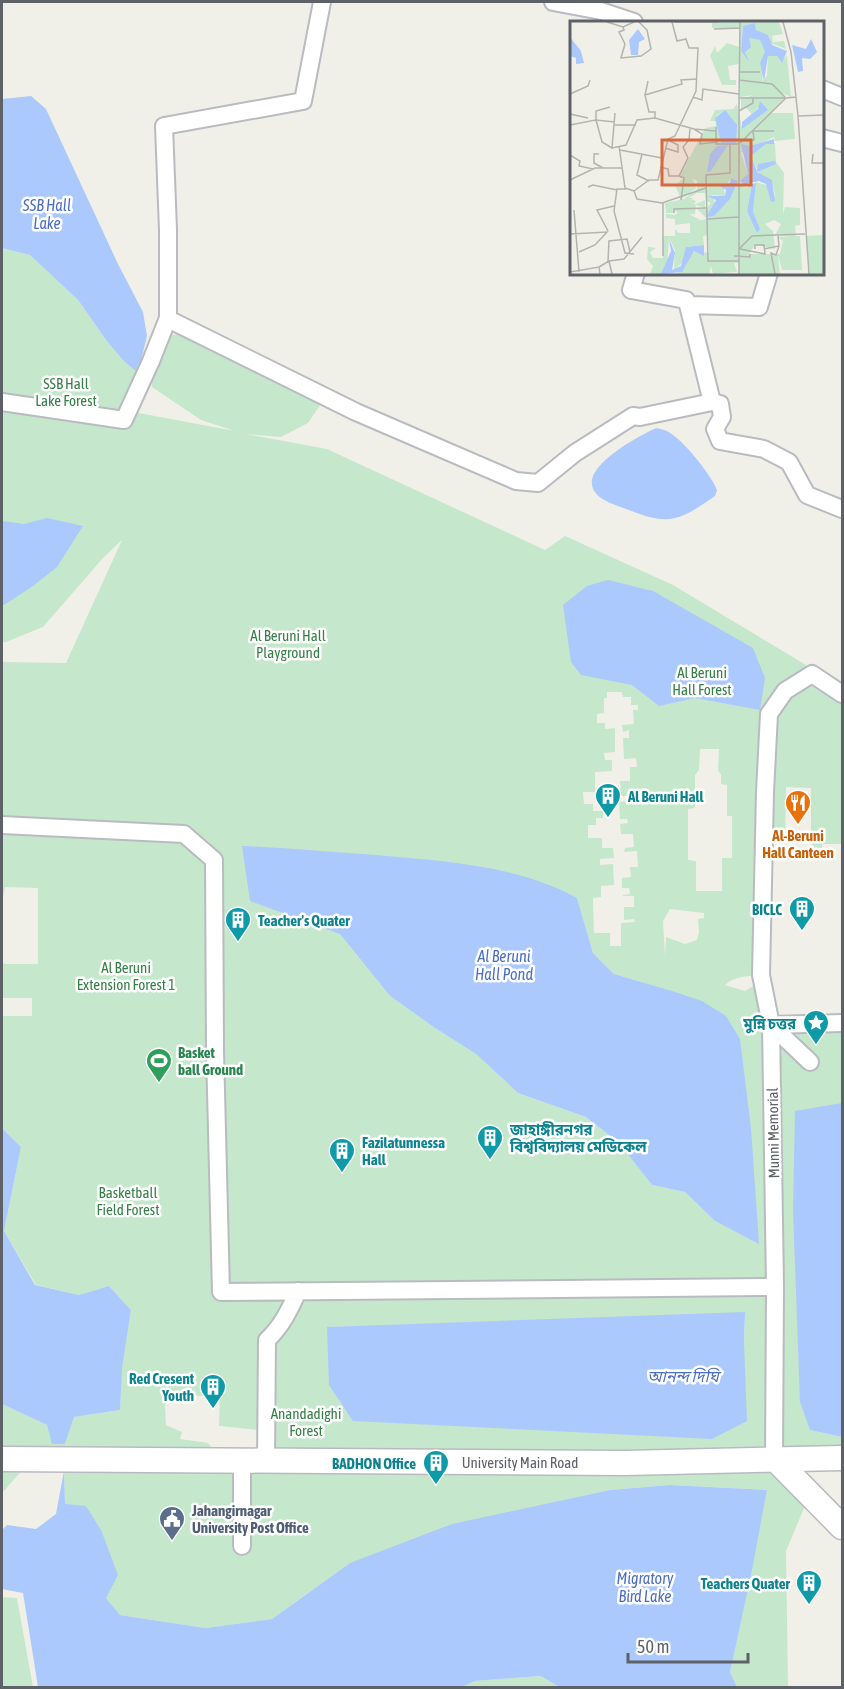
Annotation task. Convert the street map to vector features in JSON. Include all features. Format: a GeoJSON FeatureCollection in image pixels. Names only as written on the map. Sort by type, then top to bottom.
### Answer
{"type":"FeatureCollection","features":[{"type":"Feature","properties":{"kind":"street"},"geometry":{"type":"LineString","coordinates":[[2,402],[124,420],[168,318],[168,230],[164,126],[303,101],[322,2]]}},
{"type":"Feature","properties":{"kind":"street"},"geometry":{"type":"LineString","coordinates":[[553,2],[601,11],[631,21]]}},
{"type":"Feature","properties":{"kind":"street"},"geometry":{"type":"LineString","coordinates":[[823,89],[843,97]]}},
{"type":"Feature","properties":{"kind":"street"},"geometry":{"type":"LineString","coordinates":[[823,138],[843,143]]}},
{"type":"Feature","properties":{"kind":"street"},"geometry":{"type":"LineString","coordinates":[[636,274],[631,290],[686,300],[712,402]]}},
{"type":"Feature","properties":{"kind":"street"},"geometry":{"type":"LineString","coordinates":[[688,305],[759,307],[769,274]]}},
{"type":"Feature","properties":{"kind":"street"},"geometry":{"type":"LineString","coordinates":[[168,318],[356,412],[516,481],[538,483],[575,453],[633,416],[640,417],[712,402],[720,404],[722,417],[715,429],[720,441],[764,449],[789,462],[807,495],[843,509]]}},
{"type":"Feature","properties":{"kind":"street","name":"Munni Memorial"},"geometry":{"type":"LineString","coordinates":[[774,1458],[775,1287],[771,1025],[761,975],[769,714],[785,691],[812,674],[843,694]]}},
{"type":"Feature","properties":{"kind":"street"},"geometry":{"type":"LineString","coordinates":[[2,825],[184,834],[214,860],[215,1051],[221,1292],[775,1287]]}},
{"type":"Feature","properties":{"kind":"street"},"geometry":{"type":"LineString","coordinates":[[771,1025],[843,1023]]}},
{"type":"Feature","properties":{"kind":"street"},"geometry":{"type":"LineString","coordinates":[[771,1025],[810,1062]]}},
{"type":"Feature","properties":{"kind":"street"},"geometry":{"type":"LineString","coordinates":[[266,1460],[267,1340],[281,1323],[298,1291]]}},
{"type":"Feature","properties":{"kind":"street"},"geometry":{"type":"LineString","coordinates":[[774,1458],[843,1527]]}},
{"type":"Feature","properties":{"kind":"street","name":"University Main Road"},"geometry":{"type":"LineString","coordinates":[[2,1459],[617,1463],[843,1458]]}},
{"type":"Feature","properties":{"kind":"street"},"geometry":{"type":"LineString","coordinates":[[242,1460],[242,1546]]}},
{"type":"Feature","properties":{"kind":"green space"},"geometry":{"type":"Polygon","coordinates":[[[2,248],[30,255],[78,300],[106,340],[138,373],[128,411],[235,431],[201,420],[152,387],[152,380],[168,335],[184,334],[274,377],[321,404],[308,423],[281,437],[246,434],[327,449],[545,550],[565,536],[673,585],[806,665],[787,689],[812,674],[842,697],[842,844],[822,844],[822,858],[811,842],[811,788],[786,787],[785,842],[764,839],[761,975],[737,978],[725,985],[745,991],[762,981],[771,1025],[842,1023],[842,1104],[810,1430],[842,1437],[842,1454],[774,1458],[810,1494],[786,1551],[788,1687],[737,1687],[730,1672],[767,1490],[669,1485],[610,1490],[569,1499],[350,1563],[272,1619],[205,1628],[120,1615],[106,1598],[65,1504],[64,1471],[266,1460],[267,1340],[298,1292],[217,1297],[287,1299],[261,1344],[258,1430],[219,1426],[220,1395],[172,1393],[165,1406],[166,1425],[182,1432],[180,1439],[208,1443],[216,1453],[2,1456],[2,1404],[47,1425],[57,1444],[65,1444],[74,1417],[120,1410],[121,1371],[131,1310],[109,1286],[79,1295],[36,1285],[4,1231],[21,1147],[2,1128],[2,1016],[32,1016],[32,998],[2,998],[2,962],[5,964],[38,964],[38,888],[5,887],[2,904],[2,662],[66,663],[122,540],[103,558],[43,627],[2,642],[2,248]],[[607,692],[607,698],[604,698],[604,713],[597,714],[597,723],[605,723],[605,729],[615,728],[615,752],[604,753],[605,760],[612,760],[612,771],[595,772],[595,792],[583,792],[584,804],[593,804],[593,811],[603,811],[603,818],[596,818],[596,825],[588,825],[588,838],[602,838],[602,848],[613,848],[614,858],[600,859],[600,865],[613,864],[614,885],[601,886],[601,897],[593,898],[594,933],[610,933],[610,946],[621,946],[621,923],[635,922],[634,919],[624,920],[624,907],[634,907],[634,896],[623,896],[630,894],[629,888],[622,888],[622,878],[631,877],[630,867],[638,867],[637,851],[624,852],[625,848],[634,847],[633,834],[621,834],[620,824],[628,823],[627,819],[620,819],[619,802],[627,801],[627,796],[621,796],[620,781],[630,781],[630,767],[637,767],[636,758],[624,759],[623,738],[629,738],[629,730],[623,732],[622,725],[634,724],[633,710],[638,710],[638,705],[631,705],[631,697],[623,697],[622,692],[607,692]],[[700,749],[699,770],[695,775],[695,808],[688,809],[688,860],[696,861],[696,891],[722,891],[722,858],[732,858],[732,816],[727,816],[727,785],[721,784],[721,775],[718,770],[719,749],[700,749]],[[577,898],[340,934],[390,996],[476,1054],[518,1093],[586,1117],[618,1142],[652,1185],[685,1192],[715,1221],[759,1243],[669,990],[614,974],[593,953],[577,898]],[[670,909],[663,921],[665,956],[666,937],[685,944],[697,940],[698,919],[704,918],[704,913],[670,909]],[[745,1319],[327,1327],[744,1343],[745,1319]]]}},
{"type":"Feature","properties":{"kind":"green space"},"geometry":{"type":"Polygon","coordinates":[[[2,1467],[25,1467],[2,1493],[2,1467]]]}},
{"type":"Feature","properties":{"kind":"green space"},"geometry":{"type":"Polygon","coordinates":[[[2,1597],[17,1598],[33,1687],[2,1687],[2,1597]]]}},
{"type":"Feature","properties":{"kind":"green space"},"geometry":{"type":"Polygon","coordinates":[[[541,1676],[559,1687],[459,1688],[475,1681],[541,1676]]]}},
{"type":"Feature","properties":{"kind":"water","name":"SSB Hall Lake"},"geometry":{"type":"Polygon","coordinates":[[[31,96],[46,109],[118,264],[143,312],[147,336],[138,373],[106,340],[78,300],[30,255],[2,248],[2,99],[31,96]]]}},
{"type":"Feature","properties":{"kind":"water"},"geometry":{"type":"Polygon","coordinates":[[[656,428],[668,432],[683,443],[704,468],[717,490],[715,496],[701,506],[675,518],[650,517],[609,502],[595,492],[592,483],[602,463],[625,445],[656,428]]]}},
{"type":"Feature","properties":{"kind":"water"},"geometry":{"type":"Polygon","coordinates":[[[47,518],[83,526],[57,567],[33,586],[4,605],[2,604],[2,521],[24,524],[47,518]]]}},
{"type":"Feature","properties":{"kind":"water"},"geometry":{"type":"Polygon","coordinates":[[[608,580],[653,591],[753,648],[765,678],[760,710],[695,698],[659,706],[632,685],[581,675],[571,662],[563,605],[587,586],[608,580]]]}},
{"type":"Feature","properties":{"kind":"water","name":"Al Beruni Hall Pond"},"geometry":{"type":"Polygon","coordinates":[[[242,846],[376,855],[480,866],[530,878],[577,898],[593,953],[614,974],[702,1001],[726,1016],[740,1039],[751,1128],[759,1244],[715,1221],[685,1192],[652,1185],[618,1142],[586,1117],[518,1093],[476,1054],[390,996],[340,934],[250,901],[242,846]]]}},
{"type":"Feature","properties":{"kind":"water"},"geometry":{"type":"Polygon","coordinates":[[[842,1103],[842,1437],[810,1430],[800,1402],[793,1211],[795,1111],[842,1103]]]}},
{"type":"Feature","properties":{"kind":"water"},"geometry":{"type":"Polygon","coordinates":[[[2,1128],[21,1147],[4,1231],[35,1285],[79,1295],[109,1286],[131,1310],[122,1368],[120,1410],[74,1417],[65,1444],[52,1444],[47,1425],[2,1404],[2,1128]]]}},
{"type":"Feature","properties":{"kind":"water","name":"আনন্দ দিঘি"},"geometry":{"type":"Polygon","coordinates":[[[745,1312],[747,1421],[712,1439],[353,1421],[329,1385],[327,1327],[745,1312]]]}},
{"type":"Feature","properties":{"kind":"water","name":"Migratory Bird Lake"},"geometry":{"type":"Polygon","coordinates":[[[64,1471],[65,1504],[86,1506],[101,1530],[118,1575],[106,1598],[120,1615],[205,1628],[272,1619],[350,1563],[452,1524],[610,1490],[669,1485],[767,1490],[730,1672],[737,1687],[559,1687],[541,1676],[475,1681],[459,1688],[38,1687],[23,1593],[2,1589],[2,1530],[7,1525],[36,1529],[56,1514],[64,1471]]]}},
{"type":"Feature","properties":{"kind":"place","name":"Al Beruni Hall"},"geometry":{"type":"Point","coordinates":[608,819]}},
{"type":"Feature","properties":{"kind":"place","name":"Al-Beruni Hall Canteen"},"geometry":{"type":"Point","coordinates":[798,826]}},
{"type":"Feature","properties":{"kind":"place","name":"BICLC"},"geometry":{"type":"Point","coordinates":[802,932]}},
{"type":"Feature","properties":{"kind":"place","name":"Teacher's Quater"},"geometry":{"type":"Point","coordinates":[238,943]}},
{"type":"Feature","properties":{"kind":"place","name":"মুন্নি চত্তর"},"geometry":{"type":"Point","coordinates":[816,1046]}},
{"type":"Feature","properties":{"kind":"place","name":"Basket ball Ground"},"geometry":{"type":"Point","coordinates":[159,1084]}},
{"type":"Feature","properties":{"kind":"place","name":"জাহাঙ্গীরনগর বিশ্ববিদ্যালয় মেডিকেল"},"geometry":{"type":"Point","coordinates":[490,1161]}},
{"type":"Feature","properties":{"kind":"place","name":"Fazilatunnessa Hall"},"geometry":{"type":"Point","coordinates":[342,1174]}},
{"type":"Feature","properties":{"kind":"place","name":"Red Cresent Youth"},"geometry":{"type":"Point","coordinates":[213,1410]}},
{"type":"Feature","properties":{"kind":"place","name":"BADHON Office"},"geometry":{"type":"Point","coordinates":[436,1486]}},
{"type":"Feature","properties":{"kind":"place","name":"Jahangirnagar University Post Office"},"geometry":{"type":"Point","coordinates":[172,1542]}},
{"type":"Feature","properties":{"kind":"place","name":"Teachers Quater"},"geometry":{"type":"Point","coordinates":[809,1606]}},
{"type":"Feature","properties":{"kind":"park label","name":"SSB Hall Lake Forest"},"geometry":{"type":"Point","coordinates":[66,392]}},
{"type":"Feature","properties":{"kind":"park label","name":"Al Beruni Hall Playground"},"geometry":{"type":"Point","coordinates":[288,644]}},
{"type":"Feature","properties":{"kind":"park label","name":"Al Beruni Hall Forest"},"geometry":{"type":"Point","coordinates":[702,680]}},
{"type":"Feature","properties":{"kind":"park label","name":"Al Beruni Extension Forest 1"},"geometry":{"type":"Point","coordinates":[126,976]}},
{"type":"Feature","properties":{"kind":"park label","name":"Basketball Field Forest"},"geometry":{"type":"Point","coordinates":[128,1200]}},
{"type":"Feature","properties":{"kind":"park label","name":"Anandadighi Forest"},"geometry":{"type":"Point","coordinates":[306,1422]}}]}
